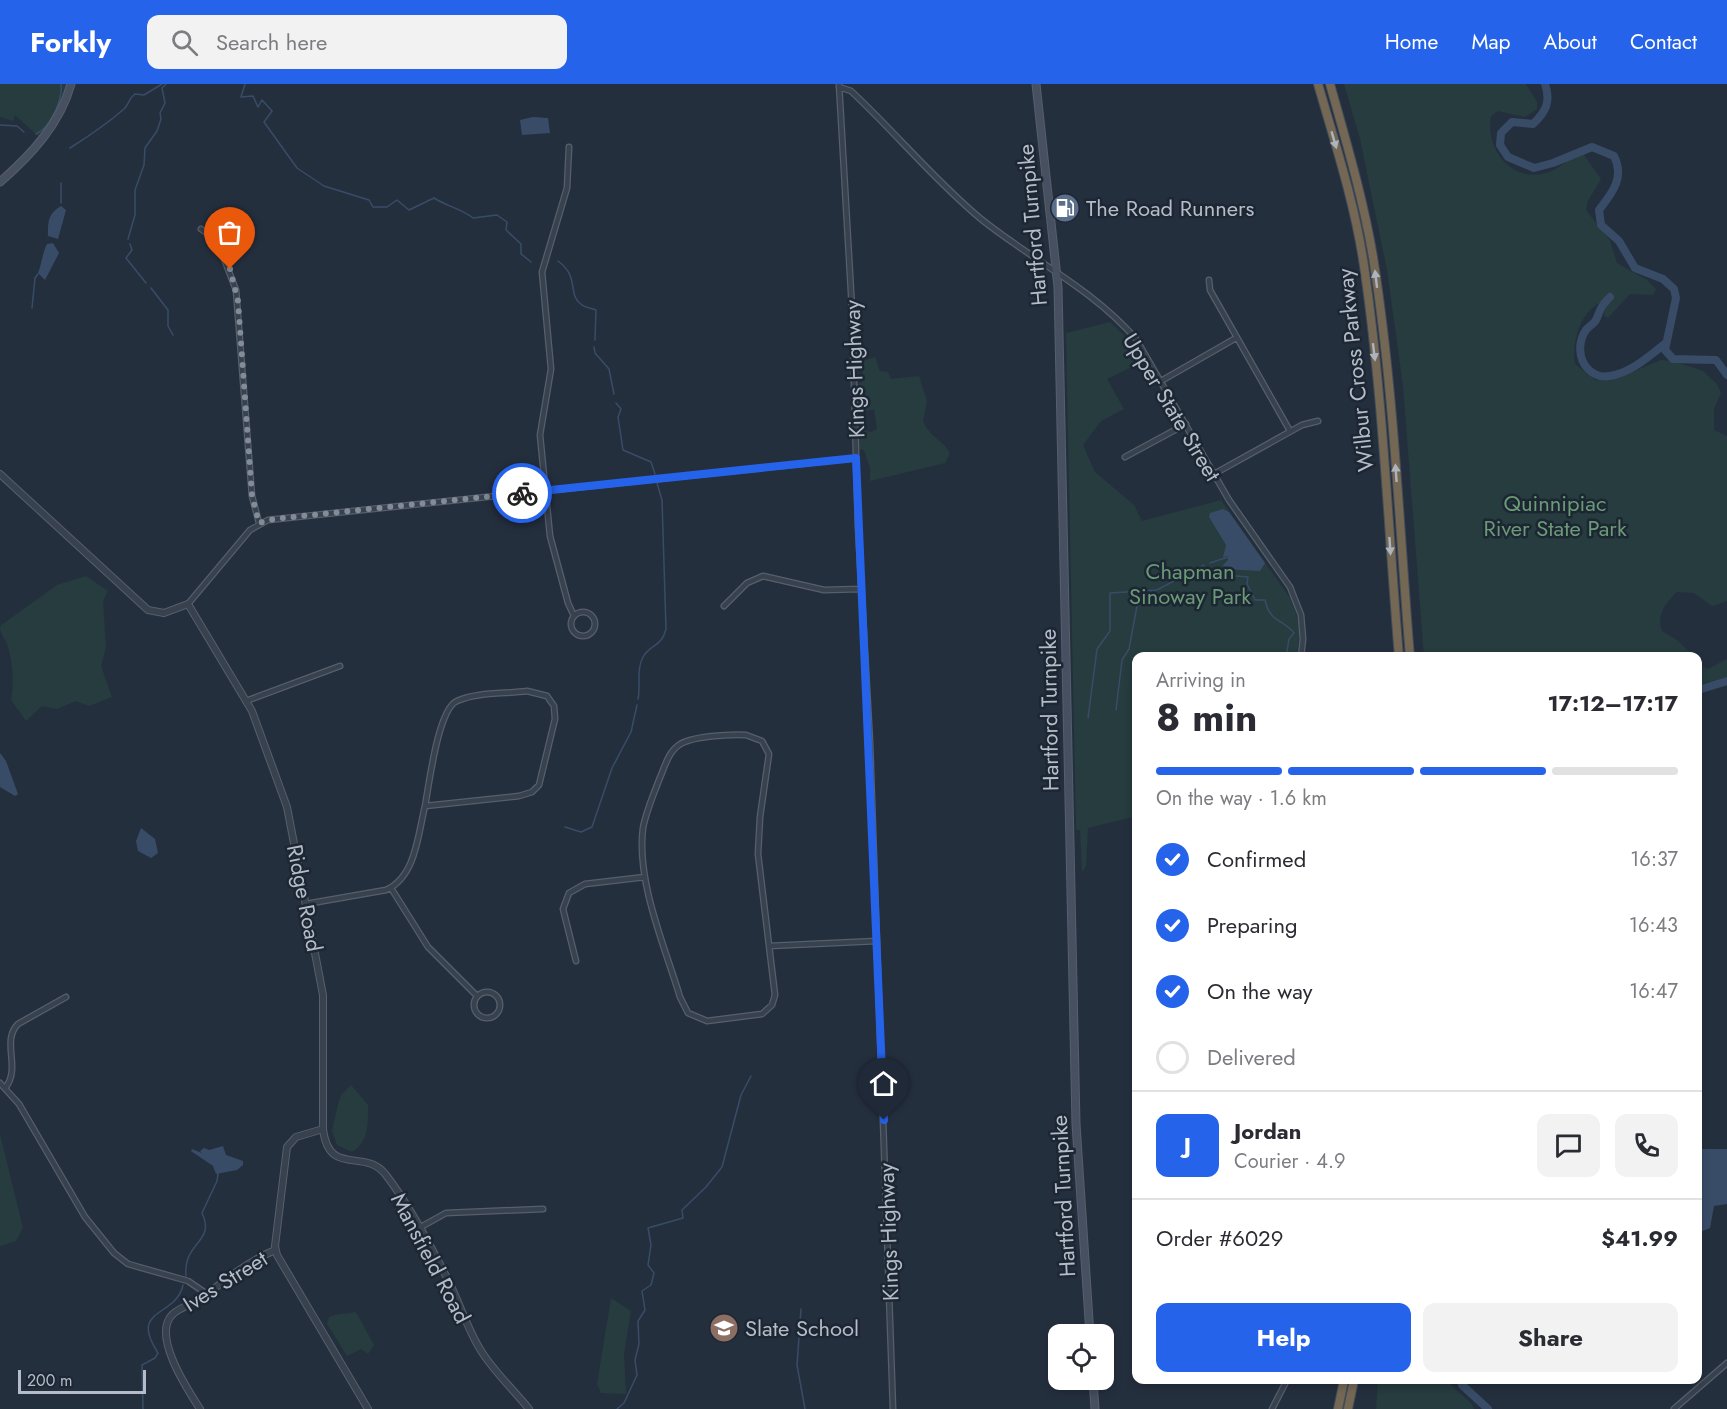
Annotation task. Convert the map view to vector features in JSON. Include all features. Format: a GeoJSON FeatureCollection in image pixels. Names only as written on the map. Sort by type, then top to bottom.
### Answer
{"type":"FeatureCollection","features":[{"type":"Feature","properties":{"kind":"highway","name":"Wilbur Cross Parkway"},"geometry":{"type":"LineString","coordinates":[[1318,84],[1340,159],[1364,264],[1377,385],[1399,652]]}},
{"type":"Feature","properties":{"kind":"highway","name":"Wilbur Cross Parkway"},"geometry":{"type":"LineString","coordinates":[[1330,84],[1350,153],[1373,255],[1388,376],[1410,652]]}},
{"type":"Feature","properties":{"kind":"highway"},"geometry":{"type":"LineString","coordinates":[[1338,1409],[1343,1384]]}},
{"type":"Feature","properties":{"kind":"highway"},"geometry":{"type":"LineString","coordinates":[[1348,1409],[1353,1384]]}},
{"type":"Feature","properties":{"kind":"main road"},"geometry":{"type":"LineString","coordinates":[[0,182],[52,126],[62,110],[71,84]]}},
{"type":"Feature","properties":{"kind":"main road","name":"Hartford Turnpike"},"geometry":{"type":"LineString","coordinates":[[1036,84],[1057,274],[1076,1124],[1089,1324]]}},
{"type":"Feature","properties":{"kind":"main road"},"geometry":{"type":"LineString","coordinates":[[1094,1390],[1095,1409]]}},
{"type":"Feature","properties":{"kind":"street","name":"Upper State Street"},"geometry":{"type":"LineString","coordinates":[[839,86],[851,91],[975,214],[1117,319],[1141,346],[1214,474],[1297,600],[1302,625],[1301,652]]}},
{"type":"Feature","properties":{"kind":"street","name":"Kings Highway"},"geometry":{"type":"LineString","coordinates":[[839,86],[852,301],[856,458],[877,941],[893,1409]]}},
{"type":"Feature","properties":{"kind":"street"},"geometry":{"type":"LineString","coordinates":[[569,147],[567,188],[542,272],[550,360],[549,382],[540,426],[550,536],[568,603],[574,616],[571,627],[575,634],[587,636],[594,631],[596,623],[592,616],[585,612],[574,616]]}},
{"type":"Feature","properties":{"kind":"street"},"geometry":{"type":"LineString","coordinates":[[201,229],[215,239],[236,290],[252,496],[259,523]]}},
{"type":"Feature","properties":{"kind":"street"},"geometry":{"type":"LineString","coordinates":[[1209,280],[1210,290],[1290,431]]}},
{"type":"Feature","properties":{"kind":"street"},"geometry":{"type":"LineString","coordinates":[[1161,381],[1236,338]]}},
{"type":"Feature","properties":{"kind":"street"},"geometry":{"type":"LineString","coordinates":[[1214,474],[1290,431],[1307,423],[1318,421]]}},
{"type":"Feature","properties":{"kind":"street"},"geometry":{"type":"LineString","coordinates":[[1125,457],[1186,424]]}},
{"type":"Feature","properties":{"kind":"street"},"geometry":{"type":"LineString","coordinates":[[0,474],[148,610],[164,614],[188,604],[259,523],[274,519],[856,458]]}},
{"type":"Feature","properties":{"kind":"street"},"geometry":{"type":"LineString","coordinates":[[724,606],[747,583],[763,576],[776,577],[824,590],[861,589]]}},
{"type":"Feature","properties":{"kind":"street","name":"Ridge Road"},"geometry":{"type":"LineString","coordinates":[[188,604],[246,701],[263,736],[283,795],[323,995],[323,1129]]}},
{"type":"Feature","properties":{"kind":"street"},"geometry":{"type":"LineString","coordinates":[[246,701],[340,666]]}},
{"type":"Feature","properties":{"kind":"street"},"geometry":{"type":"LineString","coordinates":[[306,904],[391,888],[404,875],[410,864],[443,719],[450,705],[462,699],[526,691],[539,692],[550,699],[555,719],[542,781],[536,789],[519,796],[424,806]]}},
{"type":"Feature","properties":{"kind":"street"},"geometry":{"type":"LineString","coordinates":[[743,734],[756,737],[764,743],[769,754],[759,817],[758,854],[769,946],[775,990],[770,1008],[762,1014],[749,1017],[707,1021],[688,1013],[682,1003],[645,877],[642,847],[645,820],[672,751],[689,741],[743,734]]}},
{"type":"Feature","properties":{"kind":"street"},"geometry":{"type":"LineString","coordinates":[[576,962],[563,909],[568,892],[585,884],[645,877]]}},
{"type":"Feature","properties":{"kind":"street"},"geometry":{"type":"LineString","coordinates":[[391,888],[428,947],[477,996]]}},
{"type":"Feature","properties":{"kind":"street"},"geometry":{"type":"LineString","coordinates":[[769,946],[877,941]]}},
{"type":"Feature","properties":{"kind":"street"},"geometry":{"type":"LineString","coordinates":[[488,992],[496,996],[499,1004],[495,1014],[488,1017],[478,1014],[474,1007],[477,996],[488,992]]}},
{"type":"Feature","properties":{"kind":"street"},"geometry":{"type":"LineString","coordinates":[[6,1088],[14,1068],[11,1037],[14,1029],[18,1024],[66,997]]}},
{"type":"Feature","properties":{"kind":"street"},"geometry":{"type":"LineString","coordinates":[[0,1083],[20,1104],[90,1226],[118,1257],[128,1264],[188,1281],[207,1294]]}},
{"type":"Feature","properties":{"kind":"street"},"geometry":{"type":"LineString","coordinates":[[323,1129],[300,1135],[287,1147],[275,1250],[368,1409]]}},
{"type":"Feature","properties":{"kind":"street","name":"Mansfield Road"},"geometry":{"type":"LineString","coordinates":[[323,1129],[326,1142],[334,1156],[346,1161],[373,1164],[385,1173],[442,1269],[482,1351],[530,1409]]}},
{"type":"Feature","properties":{"kind":"street"},"geometry":{"type":"LineString","coordinates":[[419,1228],[446,1214],[543,1209]]}},
{"type":"Feature","properties":{"kind":"street","name":"Ives Street"},"geometry":{"type":"LineString","coordinates":[[200,1409],[176,1368],[167,1342],[166,1329],[174,1313],[275,1250]]}},
{"type":"Feature","properties":{"kind":"street"},"geometry":{"type":"LineString","coordinates":[[1674,1409],[1727,1363]]}},
{"type":"Feature","properties":{"kind":"street"},"geometry":{"type":"LineString","coordinates":[[1272,1409],[1285,1384]]}},
{"type":"Feature","properties":{"kind":"green space"},"geometry":{"type":"Polygon","coordinates":[[[0,84],[69,84],[64,99],[39,137],[15,115],[13,121],[0,117],[0,84]]]}},
{"type":"Feature","properties":{"kind":"green space","name":"Quinnipiac River State Park"},"geometry":{"type":"Polygon","coordinates":[[[1344,84],[1526,84],[1537,102],[1537,109],[1525,117],[1498,111],[1491,116],[1492,139],[1502,158],[1519,172],[1542,174],[1573,158],[1584,155],[1601,179],[1588,201],[1586,210],[1610,240],[1617,263],[1647,280],[1656,289],[1653,295],[1630,294],[1608,318],[1604,316],[1607,301],[1591,309],[1580,325],[1577,335],[1575,364],[1595,380],[1610,381],[1661,360],[1673,361],[1703,371],[1717,384],[1721,393],[1714,409],[1714,430],[1727,436],[1727,601],[1712,606],[1694,593],[1677,592],[1669,600],[1660,620],[1662,631],[1677,640],[1689,652],[1424,652],[1403,386],[1387,270],[1360,139],[1344,84]]]}},
{"type":"Feature","properties":{"kind":"green space","name":"Chapman Sinoway Park"},"geometry":{"type":"Polygon","coordinates":[[[1110,322],[1124,335],[1142,362],[1107,379],[1124,409],[1101,421],[1083,445],[1095,472],[1134,505],[1142,521],[1221,500],[1290,598],[1296,612],[1299,634],[1297,652],[1132,652],[1132,817],[1088,828],[1086,866],[1082,873],[1080,830],[1076,830],[1066,333],[1110,322]]]}},
{"type":"Feature","properties":{"kind":"green space"},"geometry":{"type":"Polygon","coordinates":[[[875,357],[880,371],[888,372],[891,379],[919,376],[927,401],[923,421],[929,431],[950,453],[945,463],[870,481],[870,468],[864,450],[859,449],[858,429],[871,432],[877,429],[874,409],[858,413],[857,384],[862,382],[863,361],[875,357]]]}},
{"type":"Feature","properties":{"kind":"green space"},"geometry":{"type":"Polygon","coordinates":[[[86,576],[108,591],[103,601],[106,647],[101,666],[112,697],[89,706],[76,701],[57,709],[42,706],[26,721],[11,700],[13,680],[11,660],[0,626],[57,585],[86,576]]]}},
{"type":"Feature","properties":{"kind":"green space"},"geometry":{"type":"Polygon","coordinates":[[[1727,659],[1727,677],[1702,684],[1702,667],[1708,669],[1727,659]]]}},
{"type":"Feature","properties":{"kind":"green space"},"geometry":{"type":"Polygon","coordinates":[[[351,1085],[368,1105],[365,1137],[358,1148],[352,1152],[337,1145],[332,1131],[341,1095],[351,1085]]]}},
{"type":"Feature","properties":{"kind":"green space"},"geometry":{"type":"Polygon","coordinates":[[[0,1134],[23,1228],[16,1241],[0,1246],[0,1134]]]}},
{"type":"Feature","properties":{"kind":"green space"},"geometry":{"type":"Polygon","coordinates":[[[611,1298],[631,1311],[624,1354],[626,1394],[601,1393],[597,1384],[611,1298]]]}},
{"type":"Feature","properties":{"kind":"green space"},"geometry":{"type":"Polygon","coordinates":[[[356,1312],[374,1345],[368,1354],[361,1349],[347,1356],[327,1324],[329,1317],[356,1312]]]}},
{"type":"Feature","properties":{"kind":"green space"},"geometry":{"type":"Polygon","coordinates":[[[1378,1384],[1450,1384],[1472,1404],[1474,1409],[1376,1409],[1378,1384]]]}},
{"type":"Feature","properties":{"kind":"water"},"geometry":{"type":"Polygon","coordinates":[[[533,117],[548,118],[550,133],[522,135],[520,120],[533,117]]]}},
{"type":"Feature","properties":{"kind":"water"},"geometry":{"type":"Polygon","coordinates":[[[61,206],[66,210],[58,239],[48,236],[48,226],[51,215],[61,206]]]}},
{"type":"Feature","properties":{"kind":"water"},"geometry":{"type":"Polygon","coordinates":[[[53,243],[59,253],[45,280],[38,273],[47,244],[53,243]]]}},
{"type":"Feature","properties":{"kind":"water"},"geometry":{"type":"Polygon","coordinates":[[[1223,509],[1229,512],[1265,563],[1260,571],[1224,569],[1223,565],[1228,560],[1228,556],[1223,557],[1226,545],[1209,517],[1210,513],[1223,509]]]}},
{"type":"Feature","properties":{"kind":"water"},"geometry":{"type":"Polygon","coordinates":[[[0,753],[6,761],[18,794],[15,796],[0,787],[0,753]]]}},
{"type":"Feature","properties":{"kind":"water"},"geometry":{"type":"Polygon","coordinates":[[[141,828],[155,839],[158,853],[151,858],[138,851],[136,841],[141,828]]]}},
{"type":"Feature","properties":{"kind":"water"},"geometry":{"type":"Polygon","coordinates":[[[223,1146],[226,1155],[243,1161],[243,1165],[237,1170],[216,1174],[213,1166],[191,1151],[192,1149],[202,1153],[200,1151],[204,1148],[209,1150],[223,1146]]]}},
{"type":"Feature","properties":{"kind":"water"},"geometry":{"type":"Polygon","coordinates":[[[1702,1149],[1727,1149],[1727,1204],[1714,1206],[1710,1228],[1702,1231],[1702,1149]]]}},
{"type":"Feature","properties":{"kind":"waterway"},"geometry":{"type":"LineString","coordinates":[[36,134],[47,125],[55,112],[61,84]]}},
{"type":"Feature","properties":{"kind":"waterway"},"geometry":{"type":"LineString","coordinates":[[70,148],[118,114],[135,94],[144,95],[162,84]]}},
{"type":"Feature","properties":{"kind":"waterway"},"geometry":{"type":"LineString","coordinates":[[128,239],[135,215],[135,190],[144,165],[145,148],[157,131],[161,119],[160,113],[165,103],[162,88],[166,84]]}},
{"type":"Feature","properties":{"kind":"waterway"},"geometry":{"type":"LineString","coordinates":[[245,84],[241,97],[253,96],[258,107],[262,100],[272,111],[264,122],[297,168],[324,186],[369,200],[373,207],[387,207],[397,200],[409,210],[434,198],[473,218],[497,215],[507,222],[506,230],[521,244],[521,254],[531,262]]}},
{"type":"Feature","properties":{"kind":"waterway"},"geometry":{"type":"LineString","coordinates":[[1545,84],[1547,101],[1541,115],[1533,124],[1512,122],[1501,133],[1500,145],[1508,157],[1534,168],[1592,147],[1614,156],[1618,178],[1616,185],[1599,210],[1601,225],[1619,241],[1635,268],[1663,279],[1674,289],[1676,298],[1665,350],[1673,359],[1716,360],[1727,375]]}},
{"type":"Feature","properties":{"kind":"waterway"},"geometry":{"type":"LineString","coordinates":[[0,125],[17,126],[24,132]]}},
{"type":"Feature","properties":{"kind":"waterway"},"geometry":{"type":"LineString","coordinates":[[61,183],[61,203]]}},
{"type":"Feature","properties":{"kind":"waterway"},"geometry":{"type":"LineString","coordinates":[[130,244],[132,250],[126,258],[146,283]]}},
{"type":"Feature","properties":{"kind":"waterway"},"geometry":{"type":"LineString","coordinates":[[558,261],[569,274],[577,301],[596,310],[595,340]]}},
{"type":"Feature","properties":{"kind":"waterway"},"geometry":{"type":"LineString","coordinates":[[32,308],[35,278],[38,274]]}},
{"type":"Feature","properties":{"kind":"waterway"},"geometry":{"type":"LineString","coordinates":[[151,288],[168,310],[168,326],[173,335]]}},
{"type":"Feature","properties":{"kind":"waterway"},"geometry":{"type":"LineString","coordinates":[[1610,297],[1602,306],[1595,321],[1583,334],[1580,350],[1582,360],[1590,371],[1604,377],[1618,374],[1640,363],[1666,343]]}},
{"type":"Feature","properties":{"kind":"waterway"},"geometry":{"type":"LineString","coordinates":[[594,347],[595,353],[609,369],[614,394]]}},
{"type":"Feature","properties":{"kind":"waterway"},"geometry":{"type":"LineString","coordinates":[[616,403],[621,409],[618,417],[623,450],[651,462],[655,474]]}},
{"type":"Feature","properties":{"kind":"waterway"},"geometry":{"type":"LineString","coordinates":[[638,699],[641,662],[646,653],[662,639],[666,629],[662,500],[657,483]]}},
{"type":"Feature","properties":{"kind":"waterway"},"geometry":{"type":"LineString","coordinates":[[1210,563],[1228,557]]}},
{"type":"Feature","properties":{"kind":"waterway"},"geometry":{"type":"LineString","coordinates":[[1088,718],[1097,649],[1110,631],[1110,593],[1157,590],[1204,565]]}},
{"type":"Feature","properties":{"kind":"waterway"},"geometry":{"type":"LineString","coordinates":[[1236,576],[1248,577],[1247,584],[1255,600],[1265,600],[1273,617],[1294,633],[1289,639],[1287,652]]}},
{"type":"Feature","properties":{"kind":"waterway"},"geometry":{"type":"LineString","coordinates":[[1116,710],[1122,660],[1129,649],[1137,606],[1147,600],[1151,591]]}},
{"type":"Feature","properties":{"kind":"waterway"},"geometry":{"type":"LineString","coordinates":[[1702,689],[1727,681]]}},
{"type":"Feature","properties":{"kind":"waterway"},"geometry":{"type":"LineString","coordinates":[[565,827],[581,832],[592,827],[612,768],[631,732],[637,705]]}},
{"type":"Feature","properties":{"kind":"waterway"},"geometry":{"type":"LineString","coordinates":[[617,1409],[624,1403],[637,1375],[635,1360],[639,1344],[638,1321],[645,1310],[642,1291],[651,1285],[654,1273],[648,1265],[651,1245],[648,1228],[683,1218],[682,1210],[706,1187],[722,1167],[741,1095],[751,1076]]}},
{"type":"Feature","properties":{"kind":"waterway"},"geometry":{"type":"LineString","coordinates":[[186,1276],[189,1256],[205,1231],[202,1213],[218,1174]]}},
{"type":"Feature","properties":{"kind":"waterway"},"geometry":{"type":"LineString","coordinates":[[143,1409],[142,1365],[155,1358],[158,1353],[150,1338],[148,1328],[151,1320],[179,1296],[183,1285]]}},
{"type":"Feature","properties":{"kind":"waterway"},"geometry":{"type":"LineString","coordinates":[[801,1309],[797,1365],[805,1409]]}},
{"type":"Feature","properties":{"kind":"waterway"},"geometry":{"type":"LineString","coordinates":[[1462,1384],[1488,1409]]}},
{"type":"Feature","properties":{"kind":"way so far"},"geometry":{"type":"LineString","coordinates":[[230,269],[238,301],[252,496],[259,523],[274,519],[522,493]]}},
{"type":"Feature","properties":{"kind":"place","name":"The Road Runners"},"geometry":{"type":"Point","coordinates":[1065,208]}},
{"type":"Feature","properties":{"kind":"place","name":"Slate School"},"geometry":{"type":"Point","coordinates":[724,1328]}},
{"type":"Feature","properties":{"kind":"route"},"geometry":{"type":"LineString","coordinates":[[522,493],[856,458],[884,1120]]}}]}
